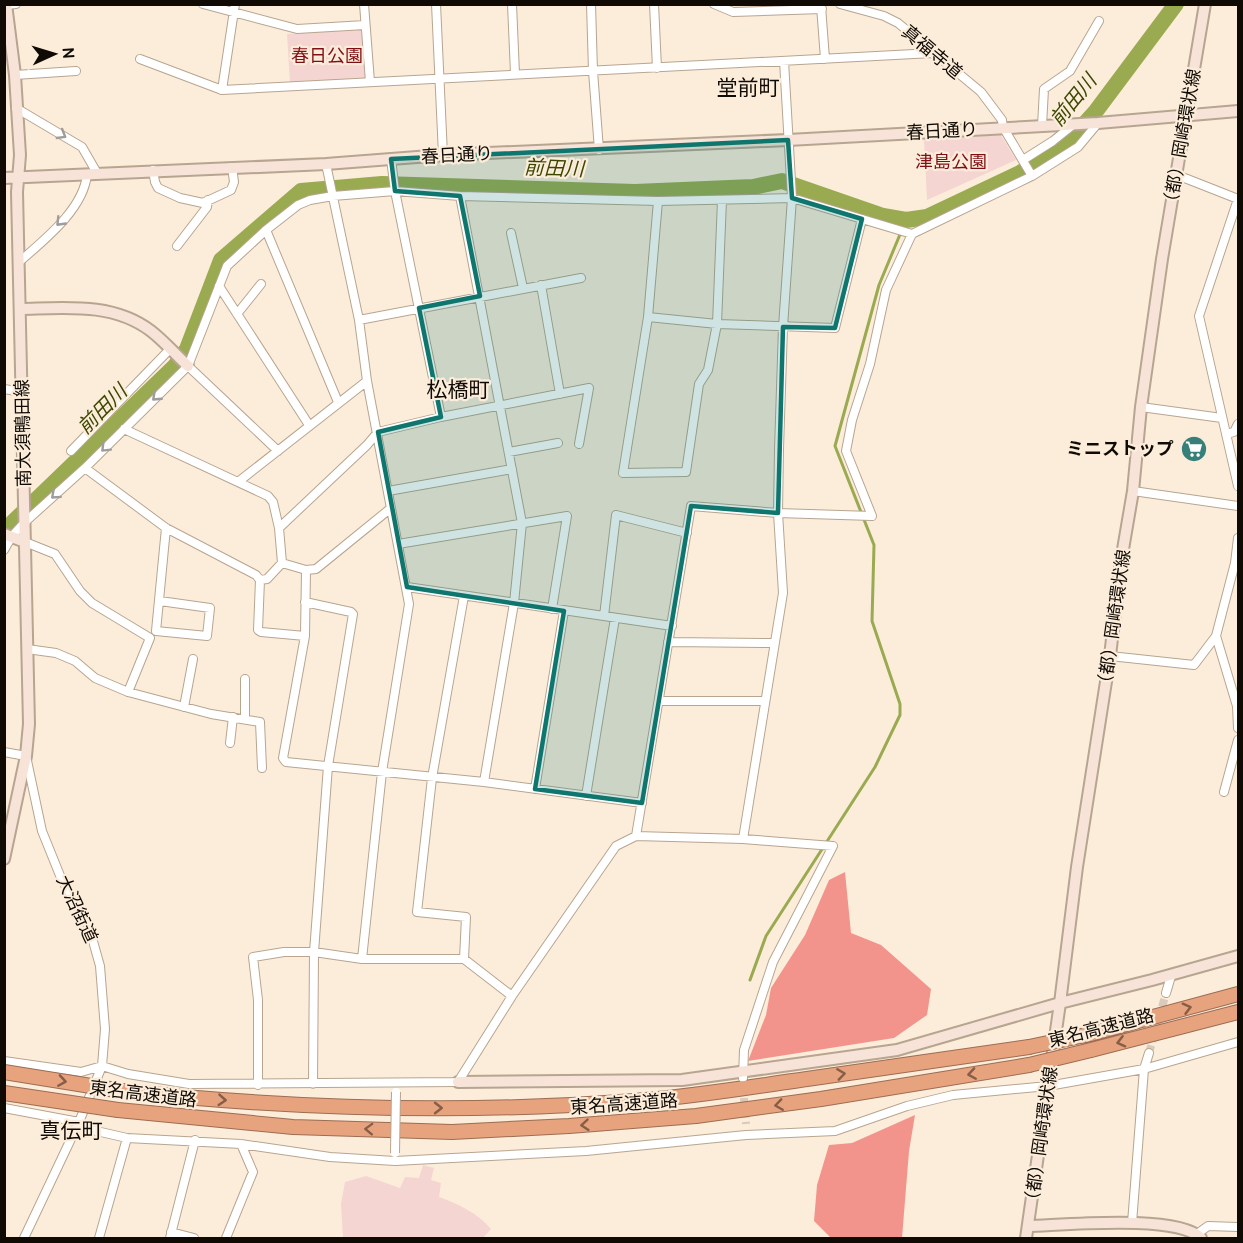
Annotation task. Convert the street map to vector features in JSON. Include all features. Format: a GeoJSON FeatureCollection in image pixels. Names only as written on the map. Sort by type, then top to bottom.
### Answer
{"type":"FeatureCollection","features":[{"type":"Feature","properties":{"kind":"highway","name":"東名高速道路"},"geometry":{"type":"LineString","coordinates":[[4,1072],[122,1091],[293,1106],[515,1108],[636,1101],[716,1092],[1029,1047],[1090,1034],[1239,994]]}},
{"type":"Feature","properties":{"kind":"highway","name":"東名高速道路"},"geometry":{"type":"LineString","coordinates":[[4,1093],[118,1110],[292,1127],[452,1132],[546,1128],[696,1116],[821,1099],[1029,1065],[1239,1012]]}},
{"type":"Feature","properties":{"kind":"street"},"geometry":{"type":"LineString","coordinates":[[6,5],[16,4]]}},
{"type":"Feature","properties":{"kind":"street"},"geometry":{"type":"LineString","coordinates":[[203,4],[234,8],[297,29],[365,25]]}},
{"type":"Feature","properties":{"kind":"street"},"geometry":{"type":"LineString","coordinates":[[364,4],[370,82]]}},
{"type":"Feature","properties":{"kind":"street"},"geometry":{"type":"LineString","coordinates":[[436,4],[442,155]]}},
{"type":"Feature","properties":{"kind":"street"},"geometry":{"type":"LineString","coordinates":[[512,4],[515,74]]}},
{"type":"Feature","properties":{"kind":"street"},"geometry":{"type":"LineString","coordinates":[[591,4],[599,150]]}},
{"type":"Feature","properties":{"kind":"street"},"geometry":{"type":"LineString","coordinates":[[654,4],[657,68]]}},
{"type":"Feature","properties":{"kind":"street"},"geometry":{"type":"LineString","coordinates":[[714,4],[734,12],[821,7],[825,59]]}},
{"type":"Feature","properties":{"kind":"street","name":"真福寺道"},"geometry":{"type":"LineString","coordinates":[[840,4],[890,18],[981,92],[1002,120],[1003,127],[1032,176]]}},
{"type":"Feature","properties":{"kind":"street","name":"（都）岡崎環状線"},"geometry":{"type":"LineString","coordinates":[[1026,1239],[1077,867],[1110,656],[1162,259],[1205,4]]}},
{"type":"Feature","properties":{"kind":"street","name":"南大須鴨田線"},"geometry":{"type":"LineString","coordinates":[[4,860],[26,756],[29,724],[17,192],[19,176],[15,75],[6,5]]}},
{"type":"Feature","properties":{"kind":"street"},"geometry":{"type":"LineString","coordinates":[[222,90],[234,8]]}},
{"type":"Feature","properties":{"kind":"street"},"geometry":{"type":"LineString","coordinates":[[1042,126],[1044,89],[1070,71],[1099,21]]}},
{"type":"Feature","properties":{"kind":"street"},"geometry":{"type":"LineString","coordinates":[[141,59],[222,90],[933,53]]}},
{"type":"Feature","properties":{"kind":"street"},"geometry":{"type":"LineString","coordinates":[[743,839],[783,593],[778,513],[783,327],[792,198],[784,61]]}},
{"type":"Feature","properties":{"kind":"street"},"geometry":{"type":"LineString","coordinates":[[15,75],[76,70]]}},
{"type":"Feature","properties":{"kind":"street"},"geometry":{"type":"LineString","coordinates":[[16,108],[82,147],[92,173],[75,207],[37,247],[19,262]]}},
{"type":"Feature","properties":{"kind":"street"},"geometry":{"type":"LineString","coordinates":[[636,836],[691,506],[778,513],[872,516],[846,451],[852,420],[870,364],[886,290],[912,234],[1032,176],[1078,147],[1098,123],[1239,111]]}},
{"type":"Feature","properties":{"kind":"street","name":"春日通り"},"geometry":{"type":"LineString","coordinates":[[4,178],[326,164],[442,155],[599,150],[1098,123]]}},
{"type":"Feature","properties":{"kind":"street"},"geometry":{"type":"LineString","coordinates":[[1023,160],[1074,124]]}},
{"type":"Feature","properties":{"kind":"street"},"geometry":{"type":"LineString","coordinates":[[391,159],[395,191],[441,417]]}},
{"type":"Feature","properties":{"kind":"street"},"geometry":{"type":"LineString","coordinates":[[326,164],[359,320],[367,381],[409,604],[382,772],[362,959]]}},
{"type":"Feature","properties":{"kind":"street"},"geometry":{"type":"LineString","coordinates":[[153,171],[158,188],[180,198],[203,203],[231,190],[234,182],[232,167]]}},
{"type":"Feature","properties":{"kind":"street"},"geometry":{"type":"LineString","coordinates":[[1177,175],[1239,199],[1199,316],[1239,486]]}},
{"type":"Feature","properties":{"kind":"street"},"geometry":{"type":"LineString","coordinates":[[4,550],[8,535],[85,468],[188,366],[227,266],[266,230],[298,205],[310,200],[395,191],[460,196],[657,201],[792,198],[912,234]]}},
{"type":"Feature","properties":{"kind":"street"},"geometry":{"type":"LineString","coordinates":[[460,196],[522,523],[514,603],[484,782]]}},
{"type":"Feature","properties":{"kind":"street"},"geometry":{"type":"LineString","coordinates":[[177,246],[207,207],[208,200]]}},
{"type":"Feature","properties":{"kind":"street"},"geometry":{"type":"LineString","coordinates":[[657,201],[648,317],[623,473],[686,472],[699,384],[708,370],[717,324],[722,200]]}},
{"type":"Feature","properties":{"kind":"street"},"geometry":{"type":"LineString","coordinates":[[648,317],[717,324],[835,328],[862,219]]}},
{"type":"Feature","properties":{"kind":"street"},"geometry":{"type":"LineString","coordinates":[[266,230],[338,402]]}},
{"type":"Feature","properties":{"kind":"street"},"geometry":{"type":"LineString","coordinates":[[512,233],[524,288]]}},
{"type":"Feature","properties":{"kind":"street"},"geometry":{"type":"LineString","coordinates":[[359,320],[581,278]]}},
{"type":"Feature","properties":{"kind":"street"},"geometry":{"type":"LineString","coordinates":[[237,314],[261,284]]}},
{"type":"Feature","properties":{"kind":"street"},"geometry":{"type":"LineString","coordinates":[[541,285],[560,394]]}},
{"type":"Feature","properties":{"kind":"street"},"geometry":{"type":"LineString","coordinates":[[219,286],[309,425]]}},
{"type":"Feature","properties":{"kind":"street"},"geometry":{"type":"LineString","coordinates":[[20,309],[89,307],[121,315],[150,330],[278,451]]}},
{"type":"Feature","properties":{"kind":"street"},"geometry":{"type":"LineString","coordinates":[[71,451],[173,352]]}},
{"type":"Feature","properties":{"kind":"street"},"geometry":{"type":"LineString","coordinates":[[238,482],[367,381]]}},
{"type":"Feature","properties":{"kind":"street"},"geometry":{"type":"LineString","coordinates":[[279,528],[367,446],[378,432],[441,417],[589,388],[579,444]]}},
{"type":"Feature","properties":{"kind":"street"},"geometry":{"type":"LineString","coordinates":[[4,389],[22,392]]}},
{"type":"Feature","properties":{"kind":"street"},"geometry":{"type":"LineString","coordinates":[[1141,407],[1222,418]]}},
{"type":"Feature","properties":{"kind":"street"},"geometry":{"type":"LineString","coordinates":[[1226,434],[1234,432],[1239,424]]}},
{"type":"Feature","properties":{"kind":"street"},"geometry":{"type":"LineString","coordinates":[[124,429],[268,496],[273,502],[279,528],[282,563],[267,579],[260,580]]}},
{"type":"Feature","properties":{"kind":"street"},"geometry":{"type":"LineString","coordinates":[[509,452],[558,443]]}},
{"type":"Feature","properties":{"kind":"street"},"geometry":{"type":"LineString","coordinates":[[85,468],[166,528],[256,575],[260,580],[258,630],[305,636]]}},
{"type":"Feature","properties":{"kind":"street"},"geometry":{"type":"LineString","coordinates":[[388,491],[512,469]]}},
{"type":"Feature","properties":{"kind":"street"},"geometry":{"type":"LineString","coordinates":[[1132,491],[1239,506]]}},
{"type":"Feature","properties":{"kind":"street"},"geometry":{"type":"LineString","coordinates":[[282,563],[306,570],[316,569],[391,508]]}},
{"type":"Feature","properties":{"kind":"street"},"geometry":{"type":"LineString","coordinates":[[604,616],[616,515],[687,533]]}},
{"type":"Feature","properties":{"kind":"street"},"geometry":{"type":"LineString","coordinates":[[398,544],[567,516],[552,609]]}},
{"type":"Feature","properties":{"kind":"street"},"geometry":{"type":"LineString","coordinates":[[160,601],[210,608],[207,636],[156,631],[166,528]]}},
{"type":"Feature","properties":{"kind":"street"},"geometry":{"type":"LineString","coordinates":[[8,535],[55,554],[80,591],[92,603],[150,638],[128,692]]}},
{"type":"Feature","properties":{"kind":"street"},"geometry":{"type":"LineString","coordinates":[[1110,656],[1194,664],[1215,636],[1237,564],[1239,538]]}},
{"type":"Feature","properties":{"kind":"street"},"geometry":{"type":"LineString","coordinates":[[306,570],[305,636],[283,758],[286,762],[484,782],[642,803]]}},
{"type":"Feature","properties":{"kind":"street"},"geometry":{"type":"LineString","coordinates":[[406,587],[672,626]]}},
{"type":"Feature","properties":{"kind":"street"},"geometry":{"type":"LineString","coordinates":[[464,596],[432,778],[417,912],[466,917],[464,959]]}},
{"type":"Feature","properties":{"kind":"street"},"geometry":{"type":"LineString","coordinates":[[305,602],[353,614],[328,766],[314,952],[313,1084]]}},
{"type":"Feature","properties":{"kind":"street"},"geometry":{"type":"LineString","coordinates":[[535,789],[564,611]]}},
{"type":"Feature","properties":{"kind":"street"},"geometry":{"type":"LineString","coordinates":[[586,796],[615,618]]}},
{"type":"Feature","properties":{"kind":"street"},"geometry":{"type":"LineString","coordinates":[[1215,636],[1237,706],[1239,728]]}},
{"type":"Feature","properties":{"kind":"street"},"geometry":{"type":"LineString","coordinates":[[668,642],[773,644]]}},
{"type":"Feature","properties":{"kind":"street"},"geometry":{"type":"LineString","coordinates":[[27,649],[56,653],[75,661],[95,678],[128,692],[184,707],[261,722],[262,768]]}},
{"type":"Feature","properties":{"kind":"street"},"geometry":{"type":"LineString","coordinates":[[184,707],[193,659]]}},
{"type":"Feature","properties":{"kind":"street"},"geometry":{"type":"LineString","coordinates":[[245,719],[246,679]]}},
{"type":"Feature","properties":{"kind":"street"},"geometry":{"type":"LineString","coordinates":[[659,701],[764,701]]}},
{"type":"Feature","properties":{"kind":"street"},"geometry":{"type":"LineString","coordinates":[[230,743],[233,717]]}},
{"type":"Feature","properties":{"kind":"street"},"geometry":{"type":"LineString","coordinates":[[1224,792],[1239,740]]}},
{"type":"Feature","properties":{"kind":"street"},"geometry":{"type":"LineString","coordinates":[[4,752],[26,756]]}},
{"type":"Feature","properties":{"kind":"street","name":"大沼街道"},"geometry":{"type":"LineString","coordinates":[[26,756],[42,831],[61,878],[89,927],[100,966],[105,1029],[102,1066],[79,1122]]}},
{"type":"Feature","properties":{"kind":"street"},"geometry":{"type":"LineString","coordinates":[[458,1082],[512,996],[616,846],[636,836],[743,839],[833,846],[773,962],[744,1050],[743,1074]]}},
{"type":"Feature","properties":{"kind":"street"},"geometry":{"type":"LineString","coordinates":[[258,1085],[258,1000],[253,957],[284,952],[314,952],[362,959],[464,959],[512,996]]}},
{"type":"Feature","properties":{"kind":"street"},"geometry":{"type":"LineString","coordinates":[[4,1061],[81,1072],[102,1066],[128,1074],[189,1084],[682,1080],[743,1074],[897,1050],[1060,1003],[1171,976],[1239,956]]}},
{"type":"Feature","properties":{"kind":"street"},"geometry":{"type":"LineString","coordinates":[[1166,993],[1171,976]]}},
{"type":"Feature","properties":{"kind":"street"},"geometry":{"type":"LineString","coordinates":[[4,1108],[79,1122],[92,1130],[127,1138],[241,1144],[330,1157],[586,1151],[746,1135],[835,1131],[908,1106],[953,1095],[1048,1086],[1144,1069],[1239,1042]]}},
{"type":"Feature","properties":{"kind":"street"},"geometry":{"type":"LineString","coordinates":[[1132,1223],[1144,1069],[1149,1053]]}},
{"type":"Feature","properties":{"kind":"street"},"geometry":{"type":"LineString","coordinates":[[395,1157],[396,1082]]}},
{"type":"Feature","properties":{"kind":"street"},"geometry":{"type":"LineString","coordinates":[[24,1239],[79,1122]]}},
{"type":"Feature","properties":{"kind":"street"},"geometry":{"type":"LineString","coordinates":[[746,1124],[746,1135]]}},
{"type":"Feature","properties":{"kind":"street"},"geometry":{"type":"LineString","coordinates":[[99,1239],[127,1138]]}},
{"type":"Feature","properties":{"kind":"street"},"geometry":{"type":"LineString","coordinates":[[194,1239],[170,1235],[195,1140]]}},
{"type":"Feature","properties":{"kind":"street"},"geometry":{"type":"LineString","coordinates":[[226,1239],[253,1172],[241,1144]]}},
{"type":"Feature","properties":{"kind":"street"},"geometry":{"type":"LineString","coordinates":[[1028,1226],[1132,1223],[1173,1226],[1199,1236],[1208,1226],[1239,1227]]}},
{"type":"Feature","properties":{"kind":"highlighted area"},"geometry":{"type":"Polygon","coordinates":[[[788,140],[792,198],[862,219],[835,328],[783,327],[778,513],[691,506],[642,803],[535,789],[564,611],[407,587],[378,432],[441,417],[419,308],[480,296],[460,196],[395,191],[391,159],[788,140]]]}},
{"type":"Feature","properties":{"kind":"green space","name":"春日公園"},"geometry":{"type":"Polygon","coordinates":[[[361,29],[366,79],[290,83],[287,34],[361,29]]]}},
{"type":"Feature","properties":{"kind":"green space","name":"津島公園"},"geometry":{"type":"Polygon","coordinates":[[[1001,135],[1016,160],[927,200],[924,140],[1001,135]]]}},
{"type":"Feature","properties":{"kind":"green space"},"geometry":{"type":"Polygon","coordinates":[[[423,1165],[434,1168],[431,1180],[441,1183],[439,1197],[467,1210],[491,1229],[483,1238],[343,1238],[341,1204],[345,1182],[366,1176],[400,1188],[405,1177],[419,1178],[423,1165]]]}},
{"type":"Feature","properties":{"kind":"shaded area"},"geometry":{"type":"Polygon","coordinates":[[[845,872],[851,933],[881,945],[931,989],[927,1015],[894,1038],[748,1061],[766,1015],[771,988],[805,935],[829,880],[845,872]]]}},
{"type":"Feature","properties":{"kind":"shaded area"},"geometry":{"type":"Polygon","coordinates":[[[915,1115],[909,1151],[902,1238],[831,1238],[814,1221],[817,1185],[829,1145],[852,1143],[915,1115]]]}},
{"type":"Feature","properties":{"kind":"waterway","name":"前田川"},"geometry":{"type":"LineString","coordinates":[[4,535],[12,523],[175,366],[187,349],[221,260],[301,191],[382,184],[635,192],[753,187],[782,181],[883,216],[906,220],[927,217],[1020,173],[1069,141],[1096,111],[1176,4]]}},
{"type":"Feature","properties":{"kind":"waterway"},"geometry":{"type":"LineString","coordinates":[[750,980],[766,936],[875,767],[900,715],[900,704],[872,621],[874,545],[835,446],[879,285],[906,220]]}},
{"type":"Feature","properties":{"kind":"tunnel"},"geometry":{"type":"LineString","coordinates":[[1149,1053],[1166,993]]}},
{"type":"Feature","properties":{"kind":"tunnel"},"geometry":{"type":"LineString","coordinates":[[743,1086],[746,1124]]}},
{"type":"Feature","properties":{"kind":"place","name":"ミニストップ"},"geometry":{"type":"Point","coordinates":[1194,449]}},
{"type":"Feature","properties":{"kind":"district","name":"堂前町"},"geometry":{"type":"Point","coordinates":[748,88]}},
{"type":"Feature","properties":{"kind":"district","name":"松橋町"},"geometry":{"type":"Point","coordinates":[458,390]}},
{"type":"Feature","properties":{"kind":"district","name":"真伝町"},"geometry":{"type":"Point","coordinates":[71,1131]}}]}
